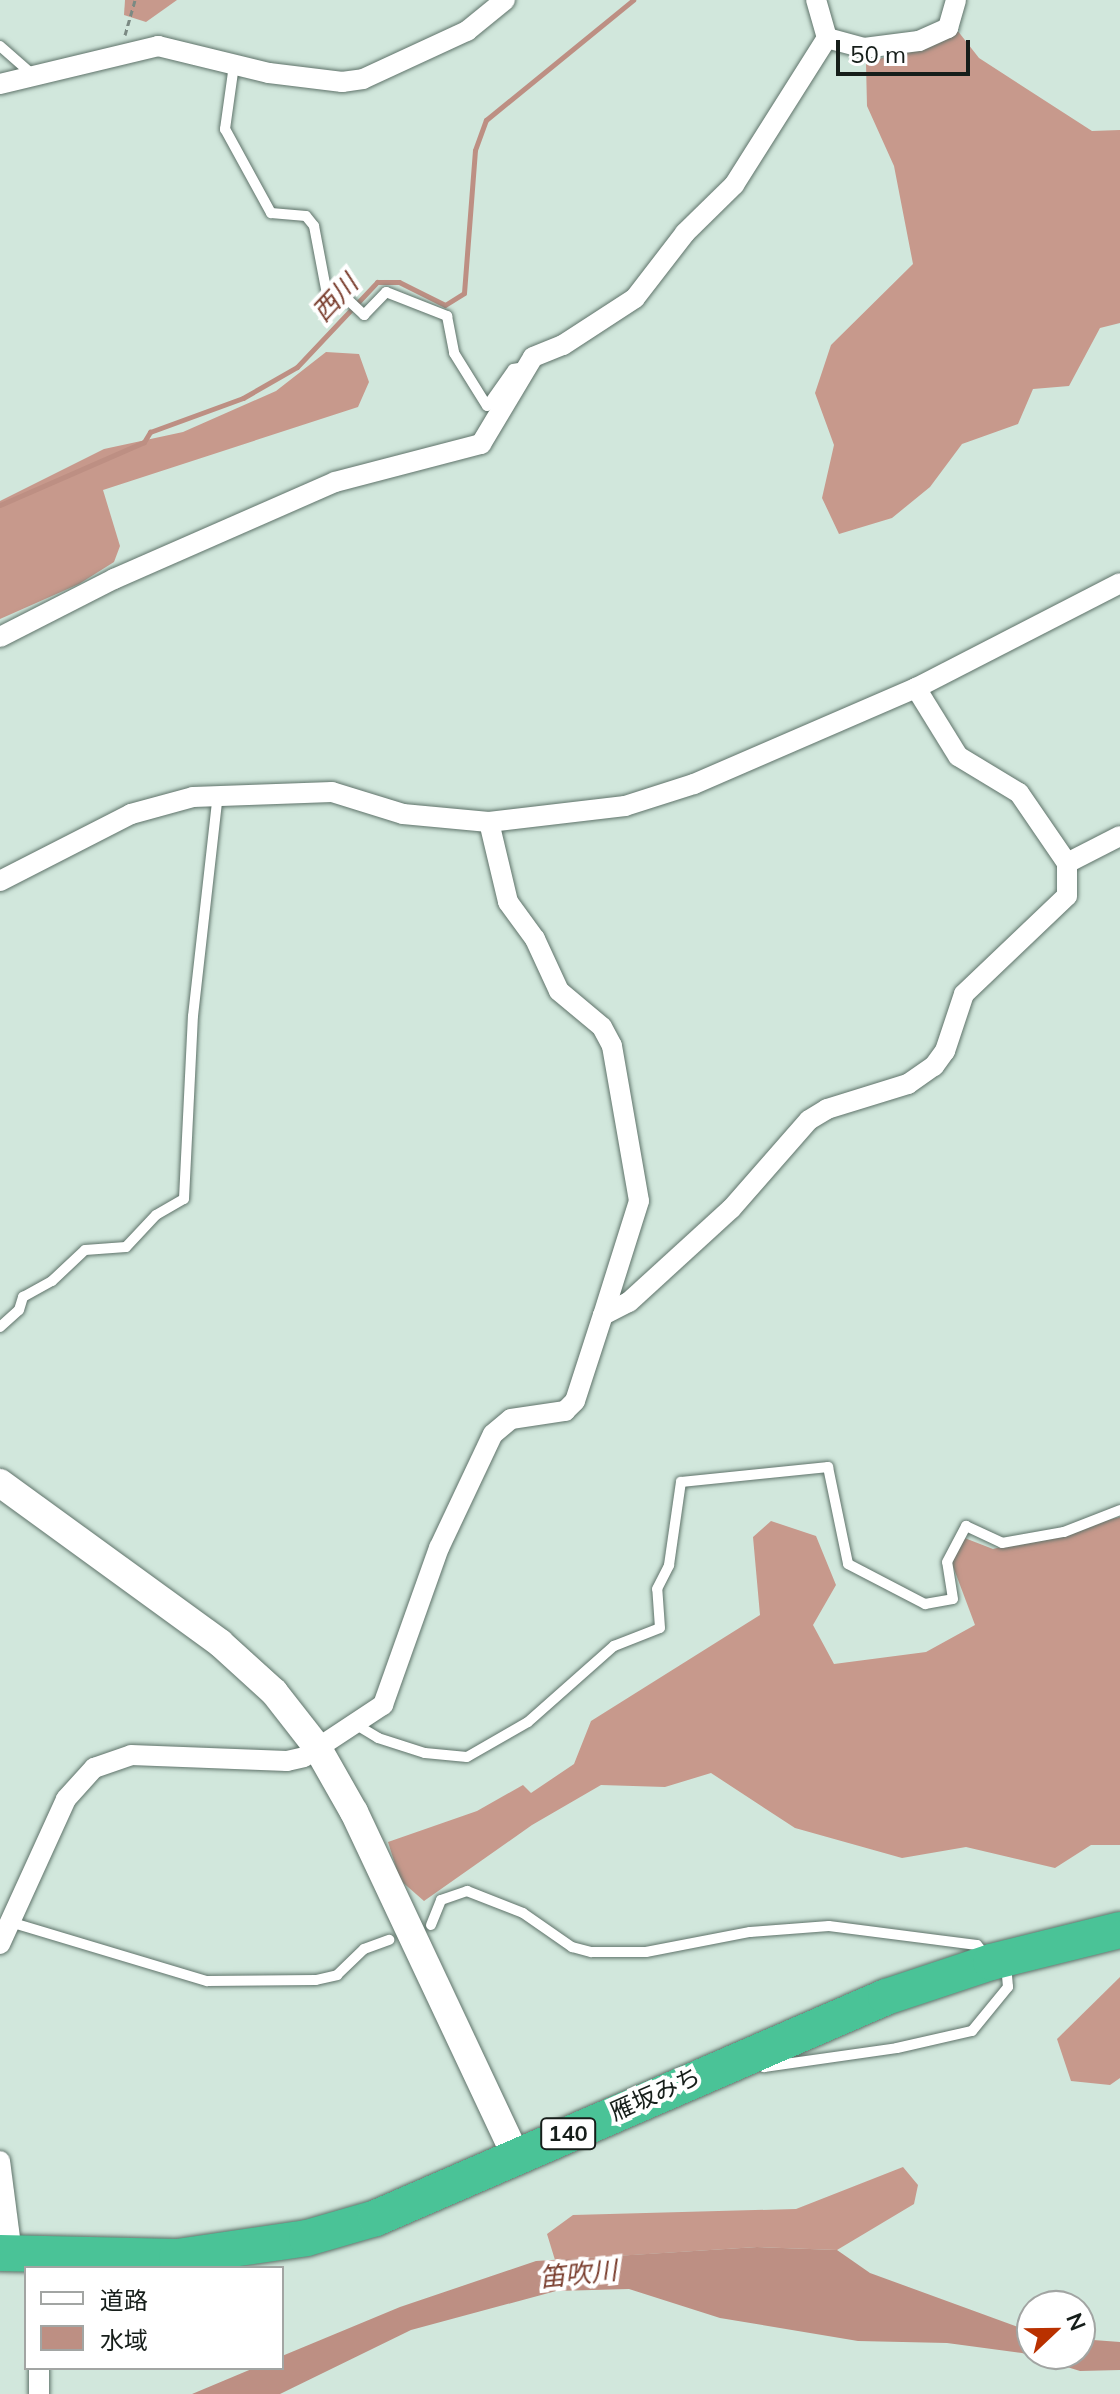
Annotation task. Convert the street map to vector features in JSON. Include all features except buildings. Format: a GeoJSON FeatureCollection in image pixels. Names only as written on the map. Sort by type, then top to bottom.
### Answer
{"type":"FeatureCollection","features":[{"type":"Feature","properties":{"kind":"highway","name":"雁坂みち"},"geometry":{"type":"LineString","coordinates":[[22,2257],[177,2257],[307,2238],[376,2218],[752,2051],[998,1960],[1120,1930]]}},
{"type":"Feature","properties":{"kind":"street"},"geometry":{"type":"LineString","coordinates":[[0,84],[119,56],[173,47],[234,65],[342,82],[363,79],[467,31],[505,0]]}},
{"type":"Feature","properties":{"kind":"street"},"geometry":{"type":"LineString","coordinates":[[0,637],[114,579],[335,482],[481,444],[492,433],[524,367],[533,357],[563,345],[635,298],[685,233],[734,185],[827,38],[816,0]]}},
{"type":"Feature","properties":{"kind":"street"},"geometry":{"type":"LineString","coordinates":[[827,38],[864,48],[931,38],[948,28],[956,0]]}},
{"type":"Feature","properties":{"kind":"street"},"geometry":{"type":"LineString","coordinates":[[0,881],[131,814],[218,794],[332,792],[403,814],[489,822],[625,806],[694,784],[916,688],[1120,583]]}},
{"type":"Feature","properties":{"kind":"street"},"geometry":{"type":"LineString","coordinates":[[603,1315],[629,1302],[731,1209],[809,1120],[827,1109],[908,1084],[934,1066],[945,1051],[964,994],[1067,896],[1067,863],[1019,793],[958,756],[916,688]]}},
{"type":"Feature","properties":{"kind":"street"},"geometry":{"type":"LineString","coordinates":[[0,1944],[4,1920],[66,1799],[94,1768],[131,1755],[287,1761],[355,1724],[389,1695],[435,1560],[493,1434],[511,1419],[565,1411],[575,1401],[639,1201],[612,1046],[602,1027],[559,991],[535,939],[508,902],[489,822]]}},
{"type":"Feature","properties":{"kind":"street"},"geometry":{"type":"LineString","coordinates":[[1067,863],[1120,836]]}},
{"type":"Feature","properties":{"kind":"street"},"geometry":{"type":"LineString","coordinates":[[0,1483],[220,1643],[274,1692],[317,1747],[354,1812],[516,2157]]}},
{"type":"Feature","properties":{"kind":"street"},"geometry":{"type":"LineString","coordinates":[[0,2161],[22,2257]]}},
{"type":"Feature","properties":{"kind":"street"},"geometry":{"type":"LineString","coordinates":[[39,2370],[39,2394]]}},
{"type":"Feature","properties":{"kind":"lane"},"geometry":{"type":"LineString","coordinates":[[0,46],[35,76]]}},
{"type":"Feature","properties":{"kind":"lane"},"geometry":{"type":"LineString","coordinates":[[234,65],[225,129],[271,213],[306,216],[314,226],[327,294],[346,298],[364,315],[386,292],[447,316],[454,353],[487,406],[513,369],[524,367]]}},
{"type":"Feature","properties":{"kind":"lane"},"geometry":{"type":"LineString","coordinates":[[0,1327],[14,1317],[23,1297],[52,1281],[85,1250],[126,1247],[156,1215],[184,1199],[193,1016],[218,794]]}},
{"type":"Feature","properties":{"kind":"lane"},"geometry":{"type":"LineString","coordinates":[[355,1724],[378,1738],[425,1753],[467,1757],[528,1722],[614,1646],[660,1628],[657,1589],[669,1565],[681,1482],[828,1467],[848,1564],[925,1604],[953,1599],[947,1562],[966,1526],[1002,1543],[1064,1532],[1120,1510]]}},
{"type":"Feature","properties":{"kind":"lane"},"geometry":{"type":"LineString","coordinates":[[431,1925],[441,1900],[467,1891],[523,1913],[572,1947],[591,1952],[646,1952],[750,1932],[829,1926],[977,1945],[998,1960],[1008,1987],[984,2022],[972,2031],[764,2067],[752,2051]]}},
{"type":"Feature","properties":{"kind":"lane"},"geometry":{"type":"LineString","coordinates":[[4,1920],[152,1968],[222,1982],[268,1984],[286,1977],[316,1980],[337,1975],[364,1949],[389,1940]]}},
{"type":"Feature","properties":{"kind":"path"},"geometry":{"type":"LineString","coordinates":[[119,56],[135,0]]}},
{"type":"Feature","properties":{"kind":"shaded area"},"geometry":{"type":"Polygon","coordinates":[[[125,0],[177,0],[146,22],[124,15],[125,0]]]}},
{"type":"Feature","properties":{"kind":"shaded area"},"geometry":{"type":"Polygon","coordinates":[[[957,30],[979,58],[1092,131],[1120,130],[1120,323],[1100,328],[1069,386],[1033,389],[1018,424],[962,444],[930,487],[892,518],[839,534],[822,498],[834,445],[815,393],[831,345],[913,264],[894,166],[867,106],[866,64],[957,30]]]}},
{"type":"Feature","properties":{"kind":"shaded area"},"geometry":{"type":"Polygon","coordinates":[[[326,352],[359,354],[369,382],[358,407],[103,490],[120,546],[114,562],[79,584],[0,619],[0,501],[104,449],[183,432],[276,391],[326,352]]]}},
{"type":"Feature","properties":{"kind":"shaded area"},"geometry":{"type":"Polygon","coordinates":[[[1120,1517],[1120,1845],[1091,1845],[1055,1868],[966,1847],[902,1858],[795,1828],[711,1773],[665,1787],[601,1785],[532,1825],[424,1901],[400,1880],[388,1842],[477,1811],[523,1785],[531,1793],[574,1764],[591,1721],[760,1615],[753,1537],[771,1521],[816,1536],[836,1585],[813,1625],[834,1664],[926,1652],[975,1625],[951,1561],[962,1537],[993,1549],[1120,1517]]]}},
{"type":"Feature","properties":{"kind":"shaded area"},"geometry":{"type":"Polygon","coordinates":[[[1120,1977],[1120,2078],[1110,2085],[1071,2081],[1057,2039],[1120,1977]]]}},
{"type":"Feature","properties":{"kind":"shaded area"},"geometry":{"type":"Polygon","coordinates":[[[903,2167],[918,2185],[914,2204],[837,2250],[757,2247],[555,2260],[547,2234],[573,2215],[796,2209],[903,2167]]]}},
{"type":"Feature","properties":{"kind":"water","name":"笛吹川"},"geometry":{"type":"Polygon","coordinates":[[[757,2247],[837,2250],[870,2273],[1016,2326],[1016,2352],[947,2343],[858,2341],[720,2318],[629,2289],[556,2291],[411,2330],[280,2394],[192,2394],[249,2370],[284,2370],[284,2355],[400,2307],[536,2261],[757,2247]]]}},
{"type":"Feature","properties":{"kind":"water"},"geometry":{"type":"Polygon","coordinates":[[[1096,2340],[1120,2342],[1120,2370],[1080,2371],[1077,2370],[1096,2370],[1096,2340]]]}},
{"type":"Feature","properties":{"kind":"waterway","name":"西川"},"geometry":{"type":"LineString","coordinates":[[0,505],[144,442],[150,432],[243,398],[297,367],[377,282],[399,282],[445,305],[464,293],[475,150],[486,120],[633,0]]}}]}
